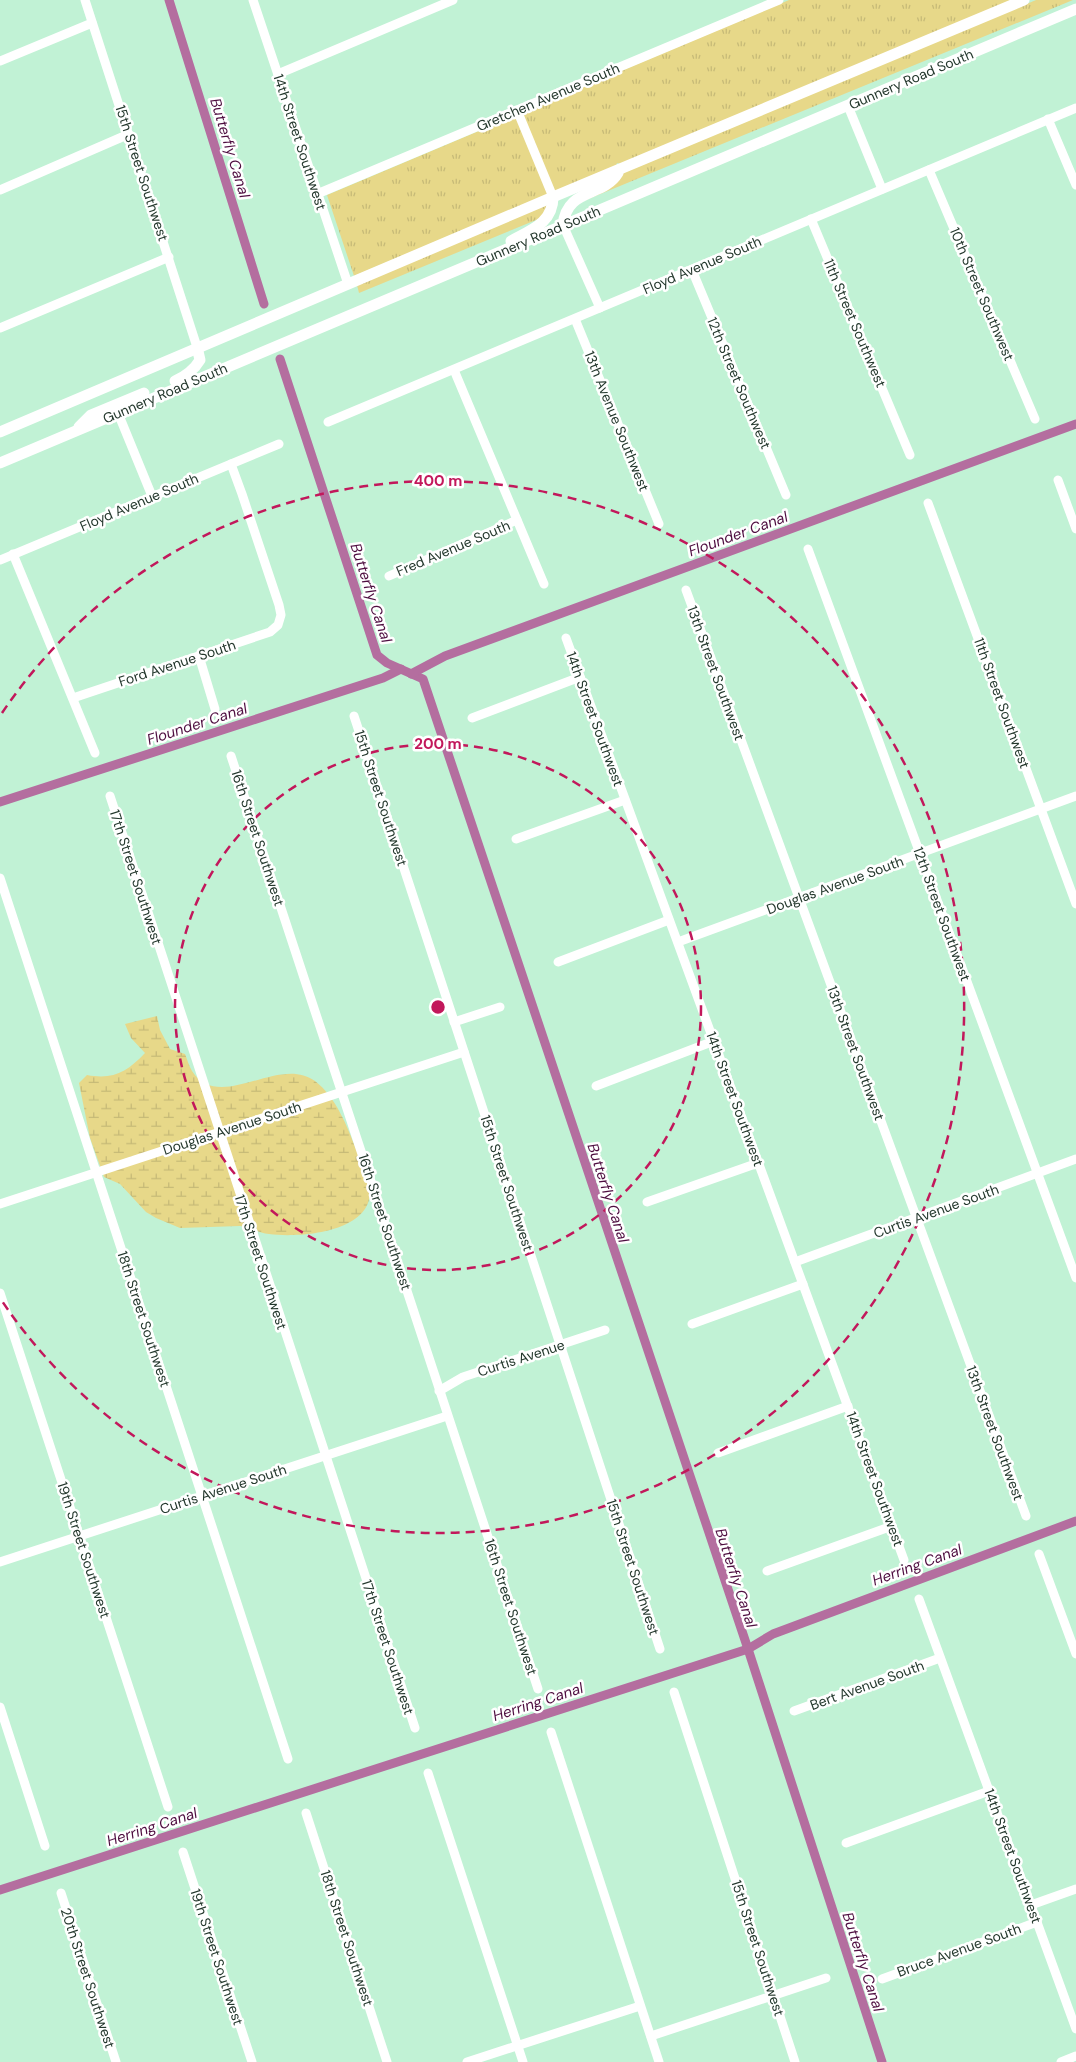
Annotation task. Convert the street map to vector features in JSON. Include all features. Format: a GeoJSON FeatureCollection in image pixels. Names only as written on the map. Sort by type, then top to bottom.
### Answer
{"type":"FeatureCollection","features":[{"type":"Feature","properties":{"kind":"main road","name":"Gunnery Road South"},"geometry":{"type":"LineString","coordinates":[[0,432],[197,347],[1024,0]]}},
{"type":"Feature","properties":{"kind":"main road","name":"Gunnery Road South"},"geometry":{"type":"LineString","coordinates":[[0,463],[1076,9]]}},
{"type":"Feature","properties":{"kind":"main road"},"geometry":{"type":"LineString","coordinates":[[563,225],[564,215],[569,205],[582,195],[607,184],[620,169]]}},
{"type":"Feature","properties":{"kind":"main road"},"geometry":{"type":"LineString","coordinates":[[503,251],[508,242],[543,223],[553,207],[553,197]]}},
{"type":"Feature","properties":{"kind":"main road"},"geometry":{"type":"LineString","coordinates":[[74,432],[91,415],[181,378],[191,372],[200,360],[197,347]]}},
{"type":"Feature","properties":{"kind":"street","name":"15th Street Southwest"},"geometry":{"type":"LineString","coordinates":[[85,0],[197,347]]}},
{"type":"Feature","properties":{"kind":"street","name":"14th Street Southwest"},"geometry":{"type":"LineString","coordinates":[[253,0],[348,284]]}},
{"type":"Feature","properties":{"kind":"street"},"geometry":{"type":"LineString","coordinates":[[278,74],[454,0]]}},
{"type":"Feature","properties":{"kind":"street","name":"Gretchen Avenue South"},"geometry":{"type":"LineString","coordinates":[[317,194],[779,0]]}},
{"type":"Feature","properties":{"kind":"street"},"geometry":{"type":"LineString","coordinates":[[0,61],[92,22]]}},
{"type":"Feature","properties":{"kind":"street"},"geometry":{"type":"LineString","coordinates":[[848,106],[882,189]]}},
{"type":"Feature","properties":{"kind":"street","name":"Floyd Avenue South"},"geometry":{"type":"LineString","coordinates":[[328,422],[1076,108]]}},
{"type":"Feature","properties":{"kind":"street"},"geometry":{"type":"LineString","coordinates":[[517,110],[553,197]]}},
{"type":"Feature","properties":{"kind":"street"},"geometry":{"type":"LineString","coordinates":[[1048,120],[1076,185]]}},
{"type":"Feature","properties":{"kind":"street"},"geometry":{"type":"LineString","coordinates":[[0,190],[129,134]]}},
{"type":"Feature","properties":{"kind":"street","name":"10th Street Southwest"},"geometry":{"type":"LineString","coordinates":[[929,170],[1035,419]]}},
{"type":"Feature","properties":{"kind":"street","name":"11th Street Southwest"},"geometry":{"type":"LineString","coordinates":[[811,219],[910,455]]}},
{"type":"Feature","properties":{"kind":"street"},"geometry":{"type":"LineString","coordinates":[[563,225],[600,308]]}},
{"type":"Feature","properties":{"kind":"street"},"geometry":{"type":"LineString","coordinates":[[0,328],[169,258]]}},
{"type":"Feature","properties":{"kind":"street","name":"12th Street Southwest"},"geometry":{"type":"LineString","coordinates":[[692,270],[786,495]]}},
{"type":"Feature","properties":{"kind":"street","name":"13th Avenue Southwest"},"geometry":{"type":"LineString","coordinates":[[575,319],[659,524]]}},
{"type":"Feature","properties":{"kind":"street"},"geometry":{"type":"LineString","coordinates":[[454,370],[544,584]]}},
{"type":"Feature","properties":{"kind":"street"},"geometry":{"type":"LineString","coordinates":[[118,413],[152,496]]}},
{"type":"Feature","properties":{"kind":"street","name":"Floyd Avenue South"},"geometry":{"type":"LineString","coordinates":[[0,560],[279,444]]}},
{"type":"Feature","properties":{"kind":"street","name":"Ford Avenue South"},"geometry":{"type":"LineString","coordinates":[[73,698],[270,632],[278,625],[279,605],[230,464]]}},
{"type":"Feature","properties":{"kind":"street"},"geometry":{"type":"LineString","coordinates":[[1058,480],[1076,529]]}},
{"type":"Feature","properties":{"kind":"street","name":"11th Street Southwest"},"geometry":{"type":"LineString","coordinates":[[928,503],[1076,904]]}},
{"type":"Feature","properties":{"kind":"street","name":"Fred Avenue South"},"geometry":{"type":"LineString","coordinates":[[389,576],[517,520]]}},
{"type":"Feature","properties":{"kind":"street","name":"12th Street Southwest"},"geometry":{"type":"LineString","coordinates":[[808,549],[1076,1278]]}},
{"type":"Feature","properties":{"kind":"street"},"geometry":{"type":"LineString","coordinates":[[13,554],[95,753]]}},
{"type":"Feature","properties":{"kind":"street","name":"13th Street Southwest"},"geometry":{"type":"LineString","coordinates":[[686,590],[1026,1516]]}},
{"type":"Feature","properties":{"kind":"street","name":"14th Street Southwest"},"geometry":{"type":"LineString","coordinates":[[566,638],[904,1560]]}},
{"type":"Feature","properties":{"kind":"street"},"geometry":{"type":"LineString","coordinates":[[199,656],[215,709]]}},
{"type":"Feature","properties":{"kind":"street"},"geometry":{"type":"LineString","coordinates":[[472,718],[580,677]]}},
{"type":"Feature","properties":{"kind":"street","name":"15th Street Southwest"},"geometry":{"type":"LineString","coordinates":[[354,716],[660,1649]]}},
{"type":"Feature","properties":{"kind":"street","name":"16th Street Southwest"},"geometry":{"type":"LineString","coordinates":[[231,756],[538,1689]]}},
{"type":"Feature","properties":{"kind":"street","name":"17th Street Southwest"},"geometry":{"type":"LineString","coordinates":[[110,796],[414,1728]]}},
{"type":"Feature","properties":{"kind":"street","name":"Douglas Avenue South"},"geometry":{"type":"LineString","coordinates":[[678,942],[1076,796]]}},
{"type":"Feature","properties":{"kind":"street"},"geometry":{"type":"LineString","coordinates":[[516,839],[625,800]]}},
{"type":"Feature","properties":{"kind":"street","name":"18th Street Southwest"},"geometry":{"type":"LineString","coordinates":[[0,878],[288,1759]]}},
{"type":"Feature","properties":{"kind":"street"},"geometry":{"type":"LineString","coordinates":[[558,962],[670,920]]}},
{"type":"Feature","properties":{"kind":"street"},"geometry":{"type":"LineString","coordinates":[[454,1022],[500,1007]]}},
{"type":"Feature","properties":{"kind":"street"},"geometry":{"type":"LineString","coordinates":[[596,1086],[714,1041]]}},
{"type":"Feature","properties":{"kind":"street","name":"Douglas Avenue South"},"geometry":{"type":"LineString","coordinates":[[0,1204],[464,1052]]}},
{"type":"Feature","properties":{"kind":"street","name":"Curtis Avenue South"},"geometry":{"type":"LineString","coordinates":[[795,1262],[1076,1159]]}},
{"type":"Feature","properties":{"kind":"street"},"geometry":{"type":"LineString","coordinates":[[647,1202],[758,1163]]}},
{"type":"Feature","properties":{"kind":"street"},"geometry":{"type":"LineString","coordinates":[[692,1324],[803,1284]]}},
{"type":"Feature","properties":{"kind":"street","name":"19th Street Southwest"},"geometry":{"type":"LineString","coordinates":[[0,1293],[168,1807]]}},
{"type":"Feature","properties":{"kind":"street","name":"Curtis Avenue"},"geometry":{"type":"LineString","coordinates":[[439,1391],[463,1377],[605,1330]]}},
{"type":"Feature","properties":{"kind":"street"},"geometry":{"type":"LineString","coordinates":[[718,1453],[848,1406]]}},
{"type":"Feature","properties":{"kind":"street","name":"Curtis Avenue South"},"geometry":{"type":"LineString","coordinates":[[0,1562],[447,1416]]}},
{"type":"Feature","properties":{"kind":"street"},"geometry":{"type":"LineString","coordinates":[[767,1571],[892,1526]]}},
{"type":"Feature","properties":{"kind":"street"},"geometry":{"type":"LineString","coordinates":[[1039,1554],[1076,1654]]}},
{"type":"Feature","properties":{"kind":"street","name":"14th Street Southwest"},"geometry":{"type":"LineString","coordinates":[[919,1599],[1076,2029]]}},
{"type":"Feature","properties":{"kind":"street","name":"Bert Avenue South"},"geometry":{"type":"LineString","coordinates":[[794,1711],[940,1658]]}},
{"type":"Feature","properties":{"kind":"street","name":"15th Street Southwest"},"geometry":{"type":"LineString","coordinates":[[674,1692],[795,2062]]}},
{"type":"Feature","properties":{"kind":"street"},"geometry":{"type":"LineString","coordinates":[[0,1707],[45,1846]]}},
{"type":"Feature","properties":{"kind":"street"},"geometry":{"type":"LineString","coordinates":[[551,1732],[659,2062]]}},
{"type":"Feature","properties":{"kind":"street"},"geometry":{"type":"LineString","coordinates":[[428,1772],[523,2062]]}},
{"type":"Feature","properties":{"kind":"street"},"geometry":{"type":"LineString","coordinates":[[846,1843],[989,1791]]}},
{"type":"Feature","properties":{"kind":"street","name":"18th Street Southwest"},"geometry":{"type":"LineString","coordinates":[[306,1813],[387,2062]]}},
{"type":"Feature","properties":{"kind":"street","name":"19th Street Southwest"},"geometry":{"type":"LineString","coordinates":[[183,1852],[252,2062]]}},
{"type":"Feature","properties":{"kind":"street","name":"Bruce Avenue South"},"geometry":{"type":"LineString","coordinates":[[1031,1905],[1076,1888]]}},
{"type":"Feature","properties":{"kind":"street","name":"20th Street Southwest"},"geometry":{"type":"LineString","coordinates":[[61,1893],[116,2062]]}},
{"type":"Feature","properties":{"kind":"street","name":"Bruce Avenue South"},"geometry":{"type":"LineString","coordinates":[[882,1979],[1037,1922]]}},
{"type":"Feature","properties":{"kind":"street"},"geometry":{"type":"LineString","coordinates":[[651,2036],[826,1978]]}},
{"type":"Feature","properties":{"kind":"street"},"geometry":{"type":"LineString","coordinates":[[468,2062],[640,2006]]}},
{"type":"Feature","properties":{"kind":"street"},"geometry":{"type":"LineString","coordinates":[[1060,2062],[1076,2056]]}},
{"type":"Feature","properties":{"kind":"green space"},"geometry":{"type":"Polygon","coordinates":[[[789,0],[1012,0],[620,164],[617,163],[616,166],[354,276],[327,195],[789,0]]]}},
{"type":"Feature","properties":{"kind":"green space"},"geometry":{"type":"Polygon","coordinates":[[[1036,0],[1073,0],[581,202],[623,173],[1036,0]]]}},
{"type":"Feature","properties":{"kind":"green space"},"geometry":{"type":"Polygon","coordinates":[[[548,204],[541,218],[359,293],[357,285],[548,204]]]}},
{"type":"Feature","properties":{"kind":"green space"},"geometry":{"type":"Polygon","coordinates":[[[157,1016],[160,1030],[170,1049],[185,1054],[192,1071],[204,1083],[218,1087],[233,1086],[284,1074],[300,1075],[315,1081],[335,1103],[345,1122],[368,1182],[370,1192],[367,1206],[358,1216],[346,1224],[330,1230],[297,1235],[269,1234],[240,1226],[180,1228],[146,1212],[120,1184],[104,1177],[90,1138],[79,1083],[87,1075],[112,1075],[126,1070],[132,1065],[145,1053],[131,1038],[125,1024],[157,1016]]]}},
{"type":"Feature","properties":{"kind":"waterway","name":"Butterfly Canal"},"geometry":{"type":"LineString","coordinates":[[169,0],[264,304]]}},
{"type":"Feature","properties":{"kind":"waterway","name":"Butterfly Canal"},"geometry":{"type":"LineString","coordinates":[[280,359],[377,655],[387,663],[423,679],[748,1649],[882,2062]]}},
{"type":"Feature","properties":{"kind":"waterway","name":"Flounder Canal"},"geometry":{"type":"LineString","coordinates":[[411,674],[445,656],[1076,424]]}},
{"type":"Feature","properties":{"kind":"waterway","name":"Flounder Canal"},"geometry":{"type":"LineString","coordinates":[[0,802],[383,678],[401,669]]}},
{"type":"Feature","properties":{"kind":"waterway","name":"Herring Canal"},"geometry":{"type":"LineString","coordinates":[[0,1890],[748,1649],[773,1634],[1076,1521]]}}]}
